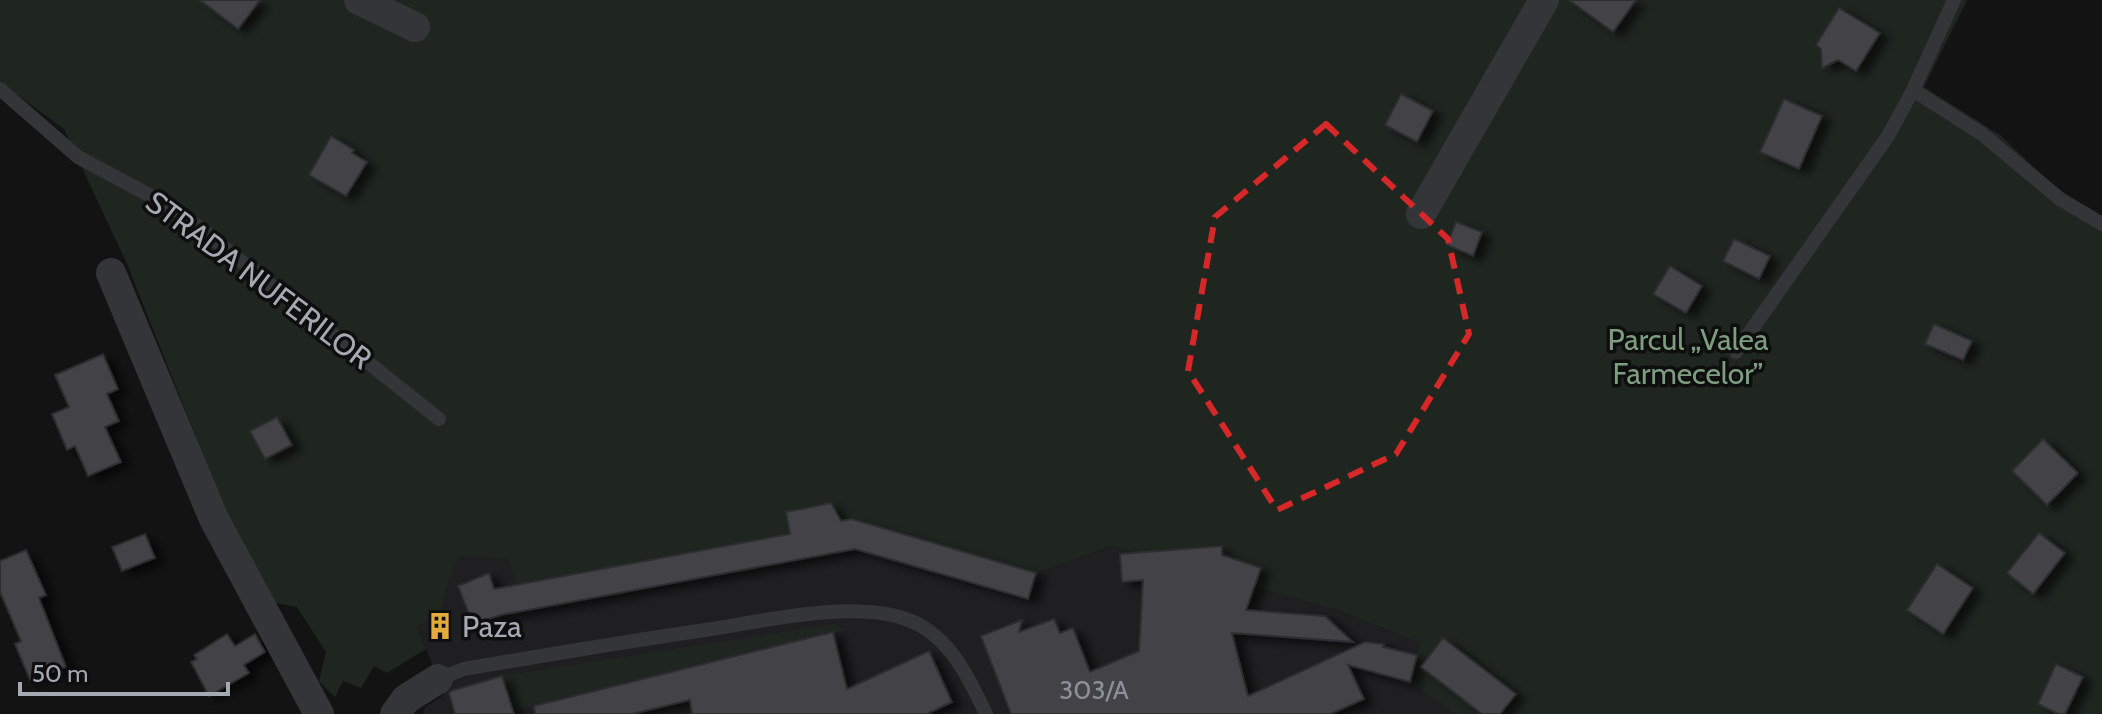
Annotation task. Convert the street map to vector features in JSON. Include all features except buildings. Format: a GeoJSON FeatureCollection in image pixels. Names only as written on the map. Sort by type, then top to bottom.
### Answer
{"type":"FeatureCollection","features":[{"type":"Feature","properties":{"kind":"street"},"geometry":{"type":"LineString","coordinates":[[359,0],[415,27]]}},
{"type":"Feature","properties":{"kind":"street"},"geometry":{"type":"LineString","coordinates":[[1421,214],[1544,0]]}},
{"type":"Feature","properties":{"kind":"street"},"geometry":{"type":"LineString","coordinates":[[111,273],[214,519],[319,714]]}},
{"type":"Feature","properties":{"kind":"street"},"geometry":{"type":"LineString","coordinates":[[395,714],[406,699],[438,679]]}},
{"type":"Feature","properties":{"kind":"lane"},"geometry":{"type":"LineString","coordinates":[[1736,352],[1860,177],[1913,90],[1954,0]]}},
{"type":"Feature","properties":{"kind":"lane","name":"STRADA NUFERILOR"},"geometry":{"type":"LineString","coordinates":[[0,89],[78,157],[177,210],[439,419]]}},
{"type":"Feature","properties":{"kind":"lane"},"geometry":{"type":"LineString","coordinates":[[1913,90],[1982,134],[2060,199],[2102,224]]}},
{"type":"Feature","properties":{"kind":"lane"},"geometry":{"type":"LineString","coordinates":[[438,679],[464,669],[652,638],[798,616],[871,611],[909,619],[931,631],[950,649],[986,714]]}},
{"type":"Feature","properties":{"kind":"highlighted area"},"geometry":{"type":"Polygon","coordinates":[[[1326,124],[1448,239],[1469,334],[1396,454],[1277,510],[1188,371],[1215,217],[1326,124]]]}},
{"type":"Feature","properties":{"kind":"shaded area"},"geometry":{"type":"Polygon","coordinates":[[[831,503],[841,521],[852,519],[1036,573],[1111,546],[1340,611],[1420,643],[1410,682],[1455,714],[423,714],[425,707],[444,695],[417,625],[441,615],[447,585],[459,554],[508,559],[519,585],[790,534],[786,512],[831,503]]]}},
{"type":"Feature","properties":{"kind":"green space","name":"Parcul „Valea Farmecelor”"},"geometry":{"type":"Polygon","coordinates":[[[0,0],[1967,0],[1924,87],[2000,135],[2057,189],[2102,219],[2102,714],[1455,714],[1410,682],[1420,643],[1340,611],[1111,546],[1036,573],[852,519],[790,534],[518,585],[508,559],[459,555],[447,585],[441,615],[417,626],[426,649],[387,673],[374,666],[361,688],[343,681],[335,697],[319,681],[326,652],[297,607],[276,603],[230,522],[127,264],[64,129],[0,82],[0,0]]]}},
{"type":"Feature","properties":{"kind":"green space"},"geometry":{"type":"Polygon","coordinates":[[[834,624],[846,630],[500,714],[458,714],[509,699],[502,676],[834,624]]]}},
{"type":"Feature","properties":{"kind":"place","name":"Paza"},"geometry":{"type":"Point","coordinates":[440,626]}}]}
